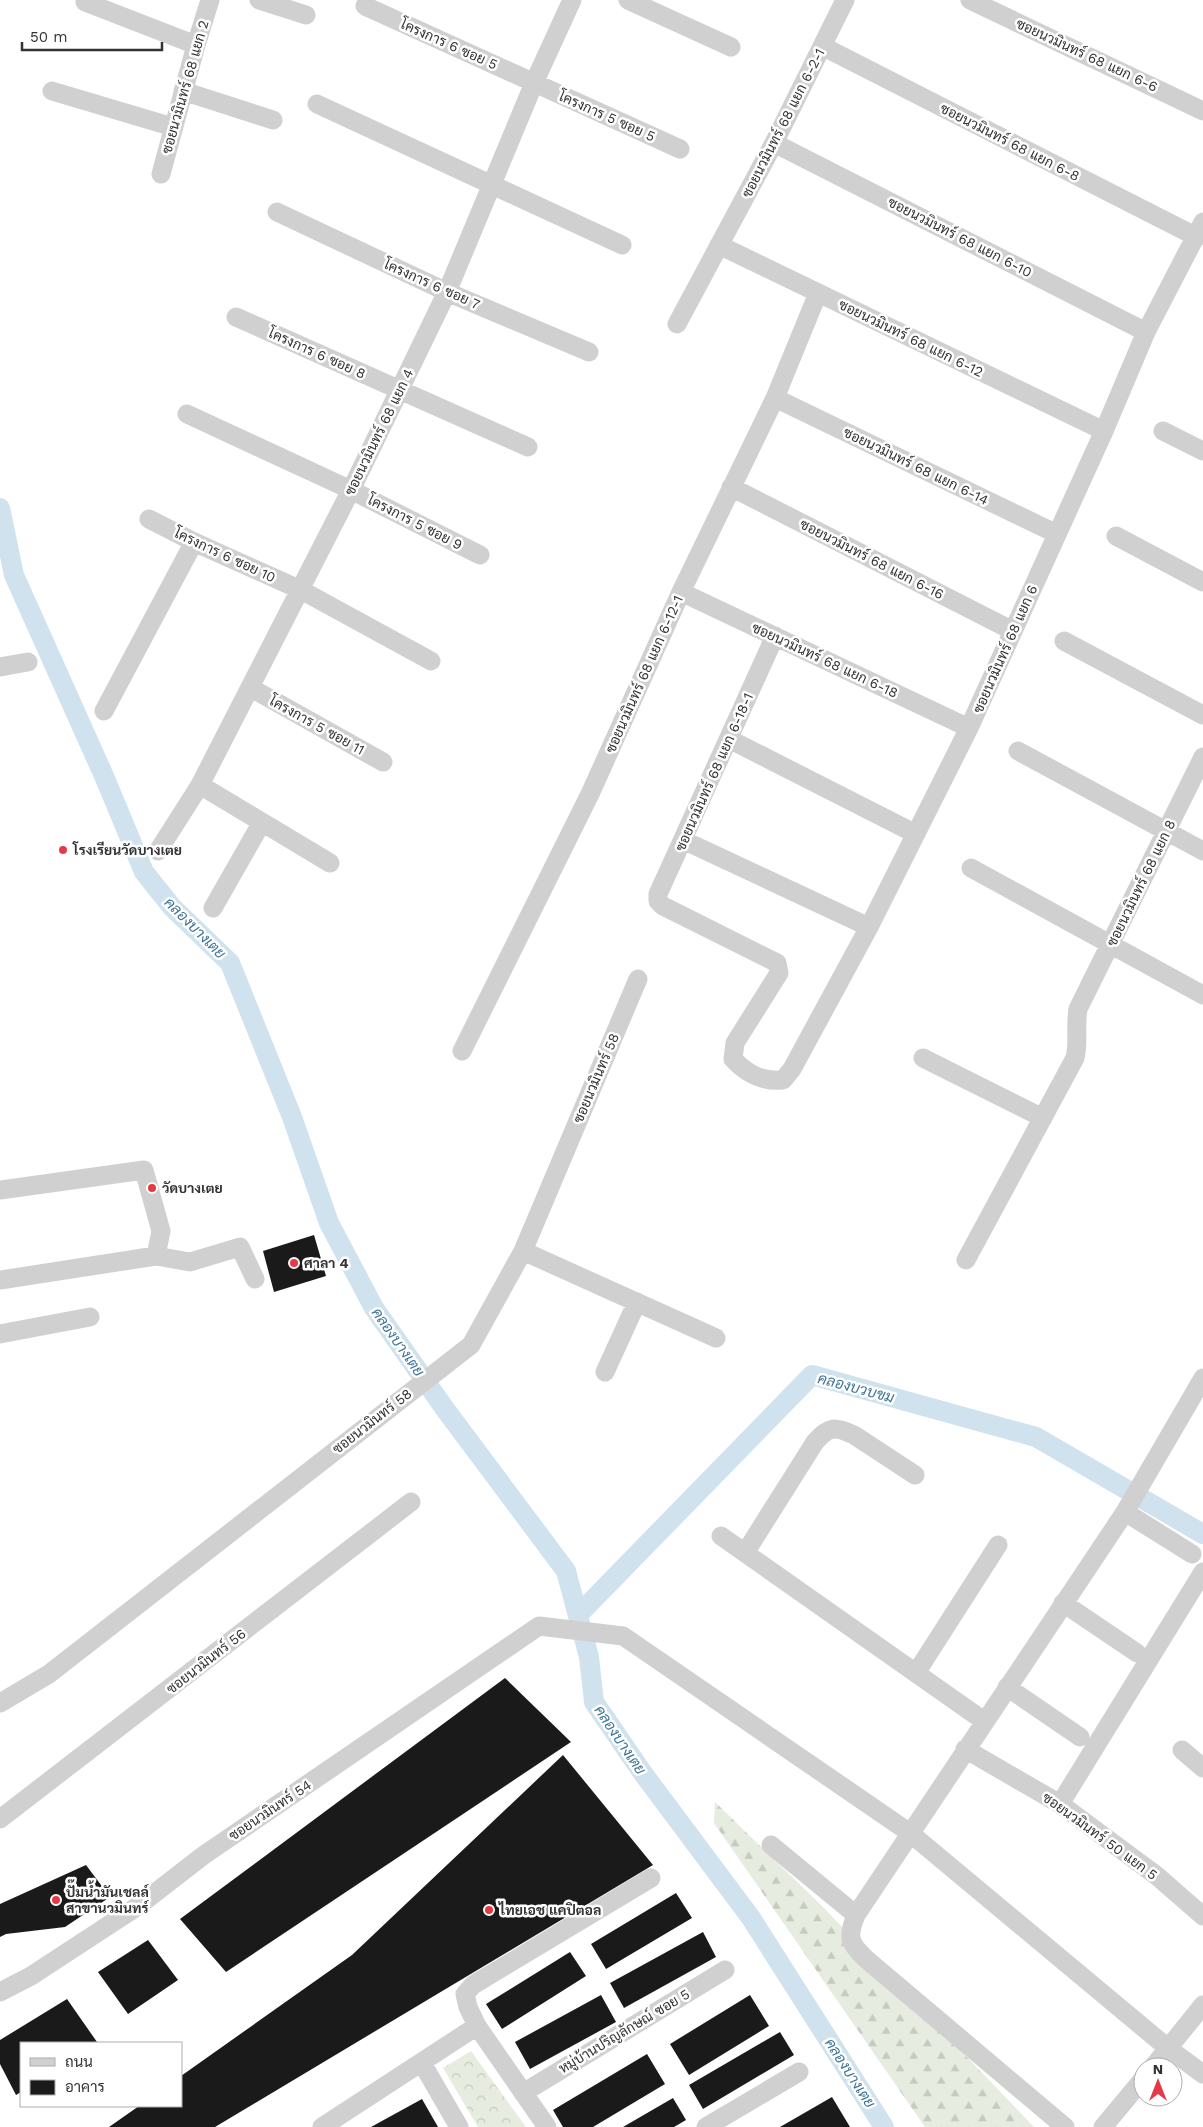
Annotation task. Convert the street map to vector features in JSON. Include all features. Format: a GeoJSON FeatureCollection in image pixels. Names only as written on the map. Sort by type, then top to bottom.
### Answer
{"type":"FeatureCollection","features":[{"type":"Feature","properties":{"kind":"street","name":"ซอยนวมินทร์ 68 แยก 2"},"geometry":{"type":"LineString","coordinates":[[161,174],[210,0]]}},
{"type":"Feature","properties":{"kind":"street"},"geometry":{"type":"LineString","coordinates":[[259,0],[306,15]]}},
{"type":"Feature","properties":{"kind":"street","name":"ซอยนวมินทร์ 68 แยก 4"},"geometry":{"type":"LineString","coordinates":[[158,851],[200,785],[351,490],[447,292],[534,83],[572,0]]}},
{"type":"Feature","properties":{"kind":"street"},"geometry":{"type":"LineString","coordinates":[[628,0],[731,47]]}},
{"type":"Feature","properties":{"kind":"street","name":"ซอยนวมินทร์ 68 แยก 6-2-1"},"geometry":{"type":"LineString","coordinates":[[676,324],[774,143],[845,0]]}},
{"type":"Feature","properties":{"kind":"street","name":"ซอยนวมินทร์ 68 แยก 6-6"},"geometry":{"type":"LineString","coordinates":[[970,0],[1203,111]]}},
{"type":"Feature","properties":{"kind":"street"},"geometry":{"type":"LineString","coordinates":[[85,2],[196,46]]}},
{"type":"Feature","properties":{"kind":"street","name":"โครงการ 6 ซอย 5"},"geometry":{"type":"LineString","coordinates":[[364,6],[534,83]]}},
{"type":"Feature","properties":{"kind":"street","name":"ซอยนวมินทร์ 68 แยก 6-8"},"geometry":{"type":"LineString","coordinates":[[822,46],[1200,230]]}},
{"type":"Feature","properties":{"kind":"street","name":"โครงการ 5 ซอย 5"},"geometry":{"type":"LineString","coordinates":[[534,83],[680,149]]}},
{"type":"Feature","properties":{"kind":"street"},"geometry":{"type":"LineString","coordinates":[[52,91],[173,127]]}},
{"type":"Feature","properties":{"kind":"street"},"geometry":{"type":"LineString","coordinates":[[183,91],[273,120]]}},
{"type":"Feature","properties":{"kind":"street"},"geometry":{"type":"LineString","coordinates":[[317,104],[622,245]]}},
{"type":"Feature","properties":{"kind":"street","name":"ซอยนวมินทร์ 68 แยก 6-10"},"geometry":{"type":"LineString","coordinates":[[774,143],[1146,332]]}},
{"type":"Feature","properties":{"kind":"street","name":"โครงการ 6 ซอย 7"},"geometry":{"type":"LineString","coordinates":[[277,212],[447,292],[589,352]]}},
{"type":"Feature","properties":{"kind":"street","name":"ซอยนวมินทร์ 68 แยก 6"},"geometry":{"type":"LineString","coordinates":[[792,1070],[869,927],[969,728],[1058,534],[1146,332],[1200,230]]}},
{"type":"Feature","properties":{"kind":"street","name":"ซอยนวมินทร์ 68 แยก 6-12"},"geometry":{"type":"LineString","coordinates":[[720,245],[1104,431]]}},
{"type":"Feature","properties":{"kind":"street","name":"ซอยนวมินทร์ 68 แยก 6-12-1"},"geometry":{"type":"LineString","coordinates":[[462,1051],[590,794],[681,592],[775,398],[818,293]]}},
{"type":"Feature","properties":{"kind":"street","name":"โครงการ 6 ซอย 8"},"geometry":{"type":"LineString","coordinates":[[236,317],[528,447]]}},
{"type":"Feature","properties":{"kind":"street","name":"ซอยนวมินทร์ 68 แยก 6-14"},"geometry":{"type":"LineString","coordinates":[[775,398],[1058,534]]}},
{"type":"Feature","properties":{"kind":"street","name":"โครงการ 5 ซอย 9"},"geometry":{"type":"LineString","coordinates":[[187,414],[351,490],[480,554]]}},
{"type":"Feature","properties":{"kind":"street"},"geometry":{"type":"LineString","coordinates":[[1163,431],[1203,451]]}},
{"type":"Feature","properties":{"kind":"street","name":"ซอยนวมินทร์ 68 แยก 6-16"},"geometry":{"type":"LineString","coordinates":[[731,486],[1013,631]]}},
{"type":"Feature","properties":{"kind":"street","name":"โครงการ 6 ซอย 10"},"geometry":{"type":"LineString","coordinates":[[149,519],[194,542],[301,590],[431,660]]}},
{"type":"Feature","properties":{"kind":"street"},"geometry":{"type":"LineString","coordinates":[[1116,536],[1203,582]]}},
{"type":"Feature","properties":{"kind":"street"},"geometry":{"type":"LineString","coordinates":[[104,711],[194,542]]}},
{"type":"Feature","properties":{"kind":"street","name":"ซอยนวมินทร์ 68 แยก 6-18"},"geometry":{"type":"LineString","coordinates":[[681,592],[969,728]]}},
{"type":"Feature","properties":{"kind":"street","name":"ซอยนวมินทร์ 68 แยก 6-18-1"},"geometry":{"type":"LineString","coordinates":[[775,636],[658,894],[658,901],[663,906],[778,963],[779,973],[734,1043],[733,1059],[744,1070],[768,1081],[783,1080],[792,1070]]}},
{"type":"Feature","properties":{"kind":"street"},"geometry":{"type":"LineString","coordinates":[[1064,641],[1203,715]]}},
{"type":"Feature","properties":{"kind":"street"},"geometry":{"type":"LineString","coordinates":[[0,667],[28,662]]}},
{"type":"Feature","properties":{"kind":"street","name":"โครงการ 5 ซอย 11"},"geometry":{"type":"LineString","coordinates":[[251,688],[383,762]]}},
{"type":"Feature","properties":{"kind":"street"},"geometry":{"type":"LineString","coordinates":[[728,739],[916,834]]}},
{"type":"Feature","properties":{"kind":"street"},"geometry":{"type":"LineString","coordinates":[[1018,751],[1203,851]]}},
{"type":"Feature","properties":{"kind":"street","name":"ซอยนวมินทร์ 68 แยก 8"},"geometry":{"type":"LineString","coordinates":[[1043,1118],[1075,1058],[1078,1009],[1111,946],[1203,757]]}},
{"type":"Feature","properties":{"kind":"street"},"geometry":{"type":"LineString","coordinates":[[200,785],[330,863]]}},
{"type":"Feature","properties":{"kind":"street"},"geometry":{"type":"LineString","coordinates":[[213,908],[262,822]]}},
{"type":"Feature","properties":{"kind":"street"},"geometry":{"type":"LineString","coordinates":[[683,840],[869,927]]}},
{"type":"Feature","properties":{"kind":"street"},"geometry":{"type":"LineString","coordinates":[[971,868],[1203,995]]}},
{"type":"Feature","properties":{"kind":"street","name":"ซอยนวมินทร์ 58"},"geometry":{"type":"LineString","coordinates":[[0,1703],[49,1674],[471,1345],[523,1251],[638,979]]}},
{"type":"Feature","properties":{"kind":"street"},"geometry":{"type":"LineString","coordinates":[[923,1058],[1043,1118],[966,1260]]}},
{"type":"Feature","properties":{"kind":"street"},"geometry":{"type":"LineString","coordinates":[[0,1190],[144,1170],[161,1231],[156,1256]]}},
{"type":"Feature","properties":{"kind":"street"},"geometry":{"type":"LineString","coordinates":[[0,1280],[156,1256],[190,1262],[240,1247],[255,1279]]}},
{"type":"Feature","properties":{"kind":"street"},"geometry":{"type":"LineString","coordinates":[[523,1251],[716,1338]]}},
{"type":"Feature","properties":{"kind":"street"},"geometry":{"type":"LineString","coordinates":[[605,1372],[637,1302]]}},
{"type":"Feature","properties":{"kind":"street"},"geometry":{"type":"LineString","coordinates":[[0,1334],[90,1317]]}},
{"type":"Feature","properties":{"kind":"street"},"geometry":{"type":"LineString","coordinates":[[1064,2127],[853,1947],[849,1932],[856,1915],[1127,1506],[1203,1378]]}},
{"type":"Feature","properties":{"kind":"street"},"geometry":{"type":"LineString","coordinates":[[745,1553],[815,1442],[823,1433],[832,1428],[854,1435],[915,1475]]}},
{"type":"Feature","properties":{"kind":"street","name":"ซอยนวมินทร์ 56"},"geometry":{"type":"LineString","coordinates":[[0,1819],[411,1502]]}},
{"type":"Feature","properties":{"kind":"street"},"geometry":{"type":"LineString","coordinates":[[1127,1506],[1192,1554]]}},
{"type":"Feature","properties":{"kind":"street"},"geometry":{"type":"LineString","coordinates":[[721,1536],[984,1721]]}},
{"type":"Feature","properties":{"kind":"street"},"geometry":{"type":"LineString","coordinates":[[916,1673],[998,1546]]}},
{"type":"Feature","properties":{"kind":"street"},"geometry":{"type":"LineString","coordinates":[[1060,1804],[1203,1572]]}},
{"type":"Feature","properties":{"kind":"street"},"geometry":{"type":"LineString","coordinates":[[1063,1603],[1138,1653]]}},
{"type":"Feature","properties":{"kind":"street","name":"ซอยนวมินทร์ 54"},"geometry":{"type":"LineString","coordinates":[[0,1992],[31,1976],[138,1906],[204,1855],[539,1626],[623,1636],[910,1833]]}},
{"type":"Feature","properties":{"kind":"street"},"geometry":{"type":"LineString","coordinates":[[1007,1687],[1080,1737]]}},
{"type":"Feature","properties":{"kind":"street","name":"ซอยนวมินทร์ 50 แยก 5"},"geometry":{"type":"LineString","coordinates":[[965,1749],[1060,1804],[1157,1876],[1203,1916]]}},
{"type":"Feature","properties":{"kind":"street"},"geometry":{"type":"LineString","coordinates":[[1182,1750],[1203,1768]]}},
{"type":"Feature","properties":{"kind":"street"},"geometry":{"type":"LineString","coordinates":[[910,1833],[1169,2049],[1203,2074]]}},
{"type":"Feature","properties":{"kind":"street"},"geometry":{"type":"LineString","coordinates":[[771,1845],[856,1915]]}},
{"type":"Feature","properties":{"kind":"street"},"geometry":{"type":"LineString","coordinates":[[547,2127],[477,2026],[468,2007],[465,1994],[473,1985],[651,1878]]}},
{"type":"Feature","properties":{"kind":"street","name":"หมู่บ้านปริญลักษณ์ ซอย 5"},"geometry":{"type":"LineString","coordinates":[[523,2092],[726,1970]]}},
{"type":"Feature","properties":{"kind":"street"},"geometry":{"type":"LineString","coordinates":[[1162,2057],[1203,2005]]}},
{"type":"Feature","properties":{"kind":"street"},"geometry":{"type":"LineString","coordinates":[[322,2127],[477,2026]]}},
{"type":"Feature","properties":{"kind":"street"},"geometry":{"type":"LineString","coordinates":[[422,2063],[459,2127]]}},
{"type":"Feature","properties":{"kind":"street"},"geometry":{"type":"LineString","coordinates":[[706,2127],[800,2072]]}},
{"type":"Feature","properties":{"kind":"street"},"geometry":{"type":"LineString","coordinates":[[1103,2127],[1133,2091]]}},
{"type":"Feature","properties":{"kind":"green space"},"geometry":{"type":"Polygon","coordinates":[[[715,1802],[822,1906],[1034,2127],[925,2127],[714,1823],[715,1802]]]}},
{"type":"Feature","properties":{"kind":"green space"},"geometry":{"type":"Polygon","coordinates":[[[471,2051],[526,2127],[478,2127],[443,2068],[471,2051]]]}},
{"type":"Feature","properties":{"kind":"building","name":"ศาลา 4"},"geometry":{"type":"Polygon","coordinates":[[[314,1235],[326,1276],[274,1292],[263,1251],[314,1235]]]}},
{"type":"Feature","properties":{"kind":"building"},"geometry":{"type":"Polygon","coordinates":[[[505,1678],[571,1742],[226,1972],[180,1919],[505,1678]]]}},
{"type":"Feature","properties":{"kind":"building","name":"ไทยเอช แคปิตอล"},"geometry":{"type":"Polygon","coordinates":[[[563,1755],[653,1865],[215,2127],[109,2127],[138,2107],[182,2107],[182,2075],[352,1955],[563,1755]]]}},
{"type":"Feature","properties":{"kind":"building","name":"ปั๊มน้ำมันเชลล์ สาขานวมินทร์"},"geometry":{"type":"Polygon","coordinates":[[[86,1865],[110,1897],[65,1927],[6,1934],[0,1937],[0,1904],[86,1865]]]}},
{"type":"Feature","properties":{"kind":"building"},"geometry":{"type":"Polygon","coordinates":[[[676,1893],[692,1918],[606,1969],[591,1944],[676,1893]]]}},
{"type":"Feature","properties":{"kind":"building"},"geometry":{"type":"Polygon","coordinates":[[[703,1932],[716,1957],[624,2008],[610,1983],[703,1932]]]}},
{"type":"Feature","properties":{"kind":"building"},"geometry":{"type":"Polygon","coordinates":[[[148,1940],[178,1980],[128,2014],[98,1972],[148,1940]]]}},
{"type":"Feature","properties":{"kind":"building"},"geometry":{"type":"Polygon","coordinates":[[[570,1952],[586,1976],[502,2029],[486,2004],[570,1952]]]}},
{"type":"Feature","properties":{"kind":"building"},"geometry":{"type":"Polygon","coordinates":[[[601,1995],[616,2022],[530,2069],[515,2042],[601,1995]]]}},
{"type":"Feature","properties":{"kind":"building"},"geometry":{"type":"Polygon","coordinates":[[[750,1995],[769,2026],[689,2075],[670,2044],[750,1995]]]}},
{"type":"Feature","properties":{"kind":"building"},"geometry":{"type":"Polygon","coordinates":[[[67,1999],[97,2042],[20,2042],[20,2093],[16,2095],[0,2064],[0,2040],[67,1999]]]}},
{"type":"Feature","properties":{"kind":"building"},"geometry":{"type":"Polygon","coordinates":[[[780,2032],[794,2055],[703,2109],[689,2085],[780,2032]]]}},
{"type":"Feature","properties":{"kind":"building"},"geometry":{"type":"Polygon","coordinates":[[[647,2054],[665,2084],[593,2127],[563,2127],[553,2110],[647,2054]]]}},
{"type":"Feature","properties":{"kind":"building"},"geometry":{"type":"Polygon","coordinates":[[[832,2097],[850,2127],[780,2127],[832,2097]]]}},
{"type":"Feature","properties":{"kind":"building"},"geometry":{"type":"Polygon","coordinates":[[[673,2098],[686,2120],[674,2127],[623,2127],[673,2098]]]}},
{"type":"Feature","properties":{"kind":"building"},"geometry":{"type":"Polygon","coordinates":[[[422,2099],[438,2127],[371,2127],[422,2099]]]}},
{"type":"Feature","properties":{"kind":"waterway","name":"คลองบางเตย"},"geometry":{"type":"LineString","coordinates":[[0,508],[14,575],[104,776],[144,872],[172,907],[230,963],[292,1117],[329,1223],[374,1308],[445,1409],[566,1571],[589,1657],[594,1702],[642,1772],[751,1918],[884,2127]]}},
{"type":"Feature","properties":{"kind":"waterway","name":"คลองบวบขม"},"geometry":{"type":"LineString","coordinates":[[578,1615],[812,1375],[1036,1437],[1203,1534]]}},
{"type":"Feature","properties":{"kind":"place","name":"โรงเรียนวัดบางเตย"},"geometry":{"type":"Point","coordinates":[63,850]}},
{"type":"Feature","properties":{"kind":"place","name":"วัดบางเตย"},"geometry":{"type":"Point","coordinates":[152,1188]}},
{"type":"Feature","properties":{"kind":"place","name":"ศาลา 4"},"geometry":{"type":"Point","coordinates":[294,1263]}},
{"type":"Feature","properties":{"kind":"place","name":"ปั๊มน้ำมันเชลล์ สาขานวมินทร์"},"geometry":{"type":"Point","coordinates":[56,1900]}},
{"type":"Feature","properties":{"kind":"place","name":"ไทยเอช แคปิตอล"},"geometry":{"type":"Point","coordinates":[489,1910]}}]}
